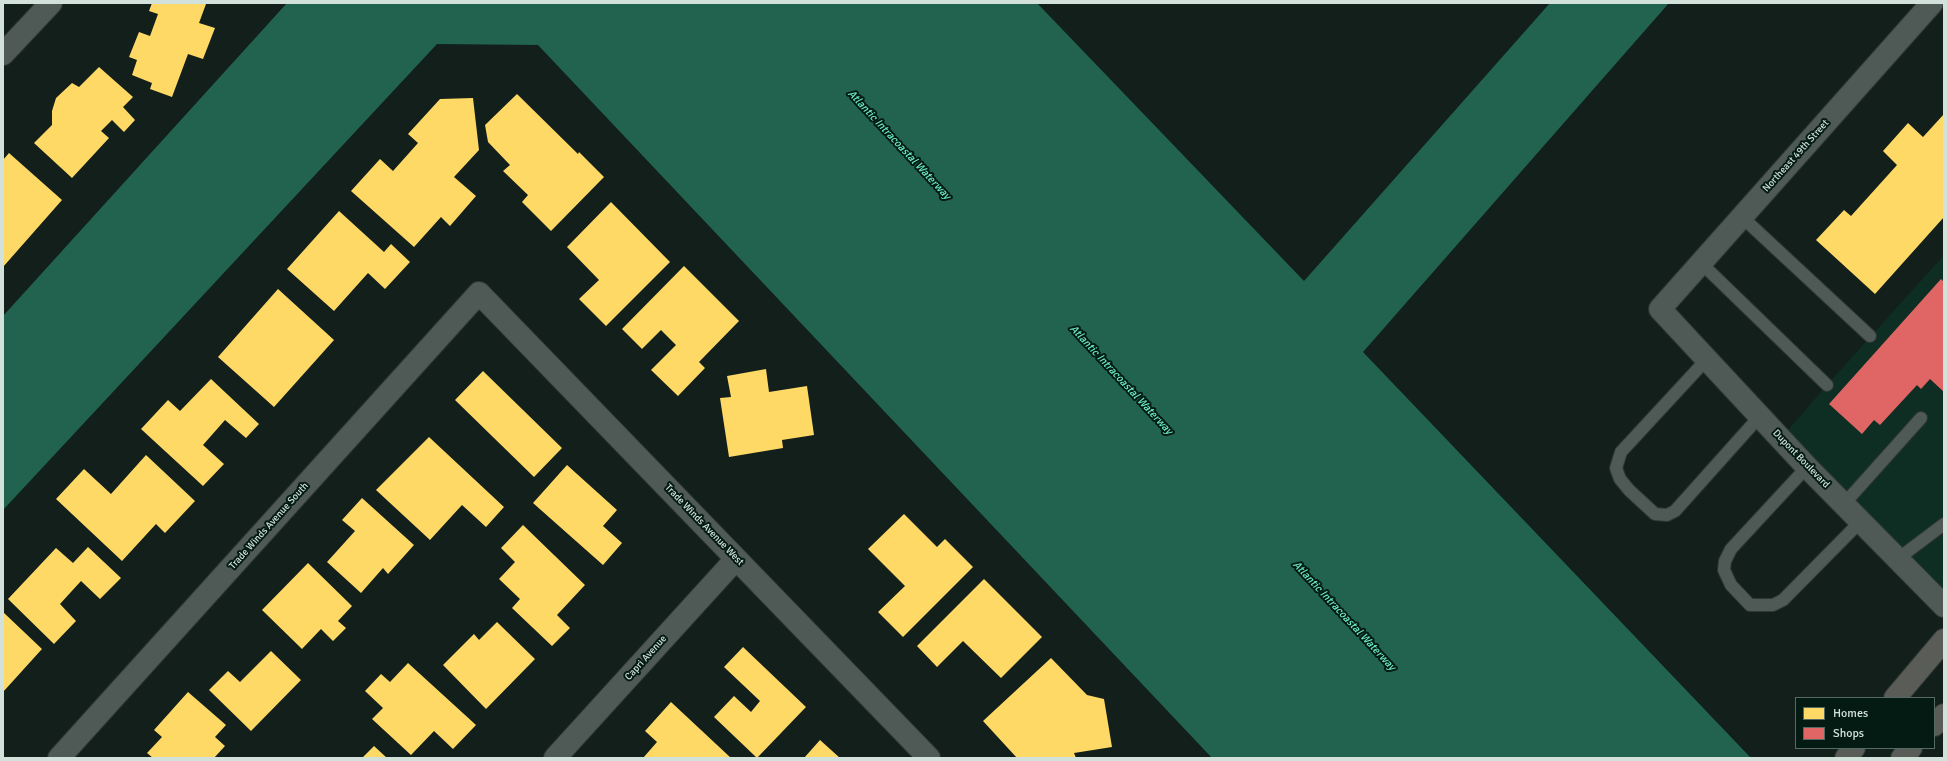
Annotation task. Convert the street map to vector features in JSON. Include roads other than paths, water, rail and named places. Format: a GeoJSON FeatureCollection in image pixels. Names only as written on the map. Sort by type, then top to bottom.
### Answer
{"type":"FeatureCollection","features":[{"type":"Feature","properties":{"kind":"main road"},"geometry":{"type":"LineString","coordinates":[[1896,697],[1944,640]]}},
{"type":"Feature","properties":{"kind":"main road"},"geometry":{"type":"LineString","coordinates":[[1935,724],[1944,715]]}},
{"type":"Feature","properties":{"kind":"main road"},"geometry":{"type":"LineString","coordinates":[[1846,758],[1853,749]]}},
{"type":"Feature","properties":{"kind":"main road"},"geometry":{"type":"LineString","coordinates":[[1902,758],[1910,749]]}},
{"type":"Feature","properties":{"kind":"street"},"geometry":{"type":"LineString","coordinates":[[3,54],[50,3]]}},
{"type":"Feature","properties":{"kind":"street","name":"Northeast 49th Street"},"geometry":{"type":"LineString","coordinates":[[1660,308],[1932,3]]}},
{"type":"Feature","properties":{"kind":"street","name":"Trade Winds Avenue West"},"geometry":{"type":"LineString","coordinates":[[479,293],[930,758]]}},
{"type":"Feature","properties":{"kind":"street","name":"Trade Winds Avenue South"},"geometry":{"type":"LineString","coordinates":[[59,758],[479,293]]}},
{"type":"Feature","properties":{"kind":"street","name":"Dupont Boulevard"},"geometry":{"type":"LineString","coordinates":[[1660,308],[1807,467],[1899,558],[1944,606]]}},
{"type":"Feature","properties":{"kind":"street","name":"Capri Avenue"},"geometry":{"type":"LineString","coordinates":[[556,758],[736,559]]}},
{"type":"Feature","properties":{"kind":"lane"},"geometry":{"type":"LineString","coordinates":[[1742,217],[1870,336]]}},
{"type":"Feature","properties":{"kind":"lane"},"geometry":{"type":"LineString","coordinates":[[1701,263],[1827,384]]}},
{"type":"Feature","properties":{"kind":"lane"},"geometry":{"type":"LineString","coordinates":[[1707,359],[1621,452],[1616,468],[1620,479],[1629,490],[1655,514],[1667,515],[1675,511],[1760,416]]}},
{"type":"Feature","properties":{"kind":"lane"},"geometry":{"type":"LineString","coordinates":[[1844,504],[1921,418]]}},
{"type":"Feature","properties":{"kind":"lane"},"geometry":{"type":"LineString","coordinates":[[1807,467],[1731,550],[1725,561],[1724,570],[1731,585],[1750,605],[1773,605],[1783,600],[1861,520]]}},
{"type":"Feature","properties":{"kind":"lane"},"geometry":{"type":"LineString","coordinates":[[1899,558],[1944,524]]}},
{"type":"Feature","properties":{"kind":"water","name":"Atlantic Intracoastal Waterway"},"geometry":{"type":"Polygon","coordinates":[[[287,3],[1037,3],[1304,281],[1550,3],[1669,3],[1363,352],[1751,758],[1212,758],[538,45],[437,44],[3,510],[3,316],[287,3]]]}}]}
